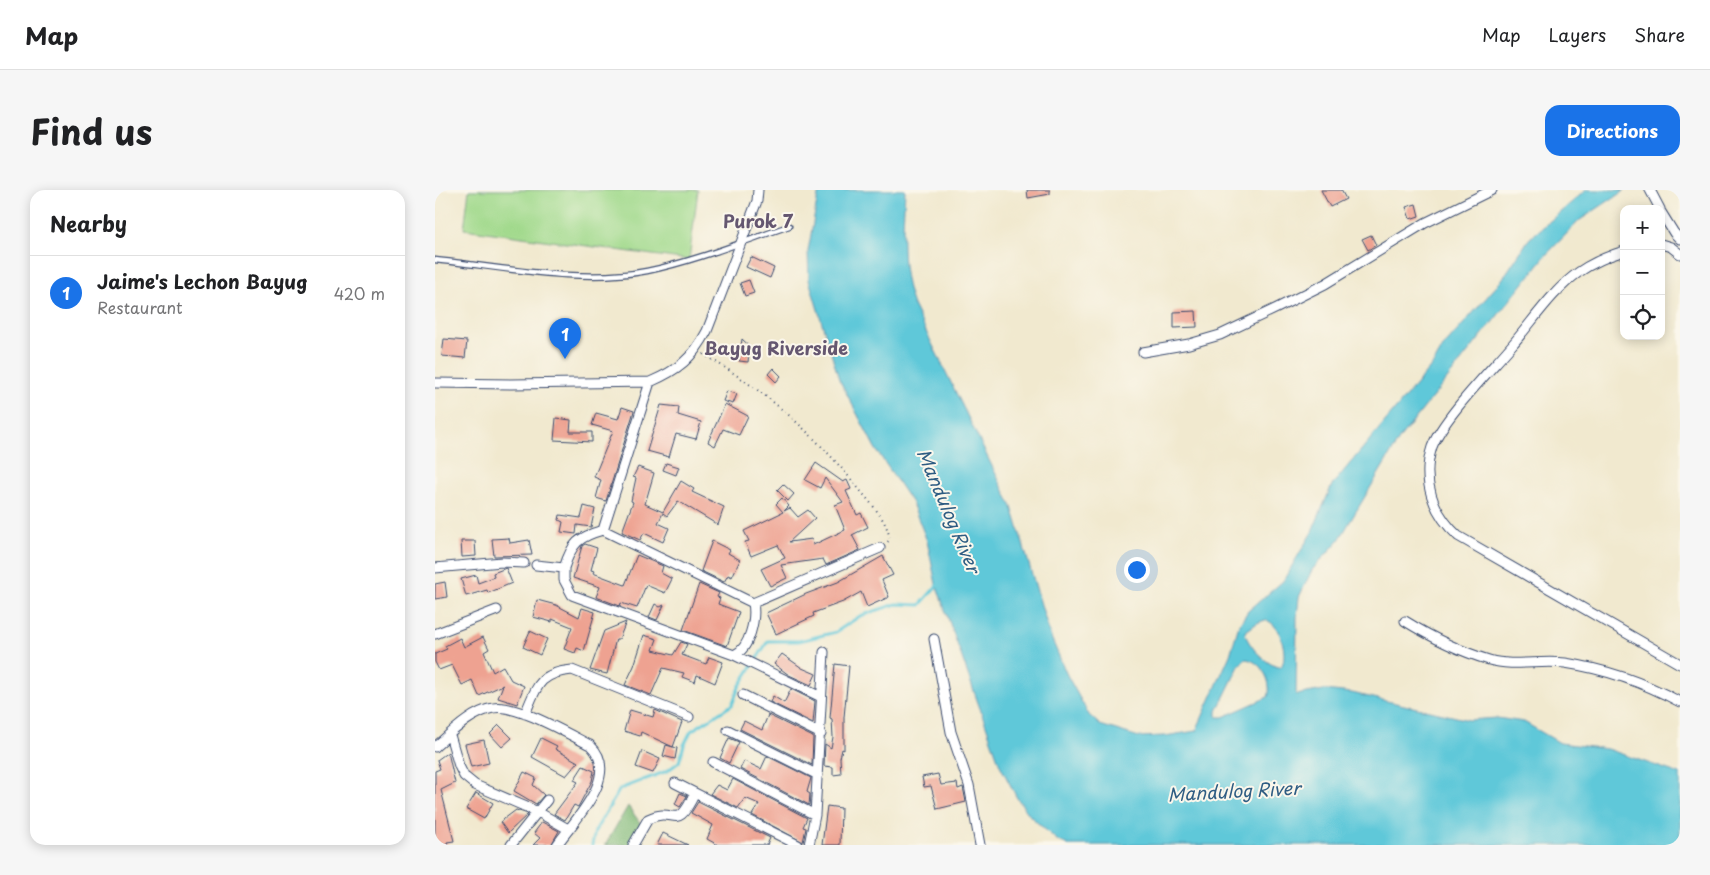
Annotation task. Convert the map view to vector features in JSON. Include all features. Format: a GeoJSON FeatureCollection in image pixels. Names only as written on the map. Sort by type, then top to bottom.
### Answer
{"type":"FeatureCollection","features":[{"type":"Feature","properties":{"kind":"street"},"geometry":{"type":"LineString","coordinates":[[435,383],[650,382],[666,376],[697,350],[707,331],[757,201],[759,190]]}},
{"type":"Feature","properties":{"kind":"street"},"geometry":{"type":"LineString","coordinates":[[1143,352],[1189,344],[1220,334],[1277,308],[1325,284],[1425,223],[1492,190]]}},
{"type":"Feature","properties":{"kind":"street"},"geometry":{"type":"LineString","coordinates":[[1650,190],[1658,205]]}},
{"type":"Feature","properties":{"kind":"street"},"geometry":{"type":"LineString","coordinates":[[1665,218],[1673,233],[1680,239]]}},
{"type":"Feature","properties":{"kind":"street"},"geometry":{"type":"LineString","coordinates":[[1665,245],[1680,254]]}},
{"type":"Feature","properties":{"kind":"street"},"geometry":{"type":"LineString","coordinates":[[1620,253],[1596,262],[1564,284],[1452,416],[1433,447],[1428,468],[1429,488],[1435,508],[1444,523],[1458,536],[1680,664]]}},
{"type":"Feature","properties":{"kind":"street"},"geometry":{"type":"LineString","coordinates":[[603,530],[650,382]]}},
{"type":"Feature","properties":{"kind":"street"},"geometry":{"type":"LineString","coordinates":[[821,696],[734,655],[572,595],[564,580],[564,568],[579,538],[603,530],[753,603],[880,548]]}},
{"type":"Feature","properties":{"kind":"street"},"geometry":{"type":"LineString","coordinates":[[435,568],[502,562],[524,563]]}},
{"type":"Feature","properties":{"kind":"street"},"geometry":{"type":"LineString","coordinates":[[536,565],[564,568]]}},
{"type":"Feature","properties":{"kind":"street"},"geometry":{"type":"LineString","coordinates":[[734,655],[746,644],[753,616],[753,603]]}},
{"type":"Feature","properties":{"kind":"street"},"geometry":{"type":"LineString","coordinates":[[435,634],[497,610]]}},
{"type":"Feature","properties":{"kind":"street"},"geometry":{"type":"LineString","coordinates":[[1405,621],[1434,638],[1489,660],[1513,663],[1564,663],[1631,679],[1680,702]]}},
{"type":"Feature","properties":{"kind":"street"},"geometry":{"type":"LineString","coordinates":[[934,638],[951,732],[969,785],[980,845]]}},
{"type":"Feature","properties":{"kind":"street"},"geometry":{"type":"LineString","coordinates":[[809,845],[815,815],[821,734],[824,652]]}},
{"type":"Feature","properties":{"kind":"street"},"geometry":{"type":"LineString","coordinates":[[525,714],[539,682],[554,672],[572,670],[689,717]]}},
{"type":"Feature","properties":{"kind":"street"},"geometry":{"type":"LineString","coordinates":[[743,695],[821,734]]}},
{"type":"Feature","properties":{"kind":"street"},"geometry":{"type":"LineString","coordinates":[[435,747],[469,720],[491,708],[500,707],[525,714],[590,745],[597,752],[600,764],[598,783],[589,803],[557,845]]}},
{"type":"Feature","properties":{"kind":"street"},"geometry":{"type":"LineString","coordinates":[[728,730],[818,775]]}},
{"type":"Feature","properties":{"kind":"street"},"geometry":{"type":"LineString","coordinates":[[450,735],[459,766],[464,776],[475,785],[538,812],[568,829]]}},
{"type":"Feature","properties":{"kind":"street"},"geometry":{"type":"LineString","coordinates":[[713,762],[815,815]]}},
{"type":"Feature","properties":{"kind":"street"},"geometry":{"type":"LineString","coordinates":[[675,783],[798,845]]}},
{"type":"Feature","properties":{"kind":"street"},"geometry":{"type":"LineString","coordinates":[[633,845],[648,819],[661,815],[681,816],[686,813],[695,793]]}},
{"type":"Feature","properties":{"kind":"street"},"geometry":{"type":"LineString","coordinates":[[511,845],[547,800]]}},
{"type":"Feature","properties":{"kind":"lane"},"geometry":{"type":"LineString","coordinates":[[435,260],[572,274],[615,274],[647,271],[789,226]]}},
{"type":"Feature","properties":{"kind":"path"},"geometry":{"type":"LineString","coordinates":[[697,350],[764,393],[832,456],[883,520],[890,540],[880,548]]}},
{"type":"Feature","properties":{"kind":"green space"},"geometry":{"type":"Polygon","coordinates":[[[469,190],[698,190],[689,260],[464,229],[469,190]]]}},
{"type":"Feature","properties":{"kind":"green space"},"geometry":{"type":"Polygon","coordinates":[[[628,806],[641,824],[630,845],[605,845],[628,806]]]}},
{"type":"Feature","properties":{"kind":"water","name":"Mandulog River"},"geometry":{"type":"Polygon","coordinates":[[[819,190],[905,190],[903,248],[906,276],[913,305],[1012,507],[1050,635],[1067,675],[1089,715],[1100,725],[1139,737],[1165,736],[1196,731],[1230,655],[1239,625],[1248,611],[1283,581],[1312,532],[1332,485],[1434,363],[1443,347],[1501,281],[1529,239],[1586,190],[1625,190],[1580,220],[1546,255],[1400,438],[1339,540],[1312,570],[1299,597],[1296,695],[1324,690],[1352,693],[1469,720],[1497,718],[1524,722],[1560,743],[1607,749],[1680,774],[1680,845],[1068,845],[1057,840],[1031,817],[1017,798],[1000,765],[936,584],[927,541],[912,503],[875,448],[839,379],[809,280],[808,251],[819,190]],[[1265,620],[1257,623],[1245,632],[1246,637],[1249,643],[1265,660],[1270,664],[1281,667],[1284,655],[1282,640],[1275,626],[1265,620]],[[1246,659],[1240,664],[1217,711],[1217,717],[1223,717],[1268,697],[1269,685],[1265,674],[1257,664],[1246,659]]]}},
{"type":"Feature","properties":{"kind":"building"},"geometry":{"type":"Polygon","coordinates":[[[1027,190],[1050,190],[1050,194],[1028,198],[1027,190]]]}},
{"type":"Feature","properties":{"kind":"building"},"geometry":{"type":"Polygon","coordinates":[[[1321,190],[1341,190],[1346,199],[1330,207],[1321,190]]]}},
{"type":"Feature","properties":{"kind":"building"},"geometry":{"type":"Polygon","coordinates":[[[1416,204],[1419,216],[1410,219],[1406,207],[1416,204]]]}},
{"type":"Feature","properties":{"kind":"building"},"geometry":{"type":"Polygon","coordinates":[[[1371,235],[1376,245],[1368,250],[1362,239],[1371,235]]]}},
{"type":"Feature","properties":{"kind":"building"},"geometry":{"type":"Polygon","coordinates":[[[751,257],[774,268],[770,278],[746,267],[751,257]]]}},
{"type":"Feature","properties":{"kind":"building"},"geometry":{"type":"Polygon","coordinates":[[[749,280],[754,293],[745,296],[740,283],[749,280]]]}},
{"type":"Feature","properties":{"kind":"building"},"geometry":{"type":"Polygon","coordinates":[[[1196,311],[1197,327],[1174,328],[1174,312],[1196,311]]]}},
{"type":"Feature","properties":{"kind":"building"},"geometry":{"type":"Polygon","coordinates":[[[444,339],[467,341],[465,358],[442,356],[444,339]]]}},
{"type":"Feature","properties":{"kind":"building"},"geometry":{"type":"Polygon","coordinates":[[[742,339],[757,353],[749,352],[748,362],[739,361],[742,339]]]}},
{"type":"Feature","properties":{"kind":"building"},"geometry":{"type":"Polygon","coordinates":[[[773,368],[781,376],[776,382],[768,374],[773,368]]]}},
{"type":"Feature","properties":{"kind":"building"},"geometry":{"type":"Polygon","coordinates":[[[727,391],[737,394],[733,404],[723,401],[727,391]]]}},
{"type":"Feature","properties":{"kind":"building"},"geometry":{"type":"Polygon","coordinates":[[[725,404],[748,416],[739,435],[723,429],[715,446],[708,442],[725,404]]]}},
{"type":"Feature","properties":{"kind":"building"},"geometry":{"type":"Polygon","coordinates":[[[661,405],[679,407],[678,415],[701,422],[696,439],[676,434],[669,457],[647,451],[661,405]]]}},
{"type":"Feature","properties":{"kind":"building"},"geometry":{"type":"Polygon","coordinates":[[[622,407],[634,411],[606,501],[596,498],[601,480],[594,477],[613,431],[592,425],[596,413],[618,419],[622,407]]]}},
{"type":"Feature","properties":{"kind":"building"},"geometry":{"type":"Polygon","coordinates":[[[556,418],[571,420],[570,432],[592,432],[592,442],[554,440],[556,418]]]}},
{"type":"Feature","properties":{"kind":"building"},"geometry":{"type":"Polygon","coordinates":[[[666,463],[679,467],[676,475],[663,470],[666,463]]]}},
{"type":"Feature","properties":{"kind":"building"},"geometry":{"type":"Polygon","coordinates":[[[816,463],[843,482],[847,480],[851,489],[846,491],[857,515],[861,513],[868,527],[852,535],[860,550],[826,565],[823,559],[781,565],[787,578],[770,586],[761,569],[785,558],[778,545],[751,556],[745,542],[749,541],[744,531],[783,512],[776,504],[782,498],[789,506],[784,511],[790,508],[798,517],[808,510],[815,518],[789,542],[812,539],[813,545],[845,530],[835,505],[843,502],[825,478],[820,488],[805,480],[816,463]]]}},
{"type":"Feature","properties":{"kind":"building"},"geometry":{"type":"Polygon","coordinates":[[[638,467],[654,473],[645,504],[663,512],[681,481],[694,489],[692,492],[724,507],[718,525],[678,501],[667,516],[663,513],[658,523],[669,528],[663,542],[644,533],[640,540],[622,532],[633,502],[631,501],[636,478],[633,477],[638,467]]]}},
{"type":"Feature","properties":{"kind":"building"},"geometry":{"type":"Polygon","coordinates":[[[783,484],[794,494],[788,501],[777,490],[783,484]]]}},
{"type":"Feature","properties":{"kind":"building"},"geometry":{"type":"Polygon","coordinates":[[[584,506],[595,509],[591,527],[577,525],[576,534],[561,532],[563,522],[559,520],[560,515],[581,518],[584,506]]]}},
{"type":"Feature","properties":{"kind":"building"},"geometry":{"type":"Polygon","coordinates":[[[509,538],[510,543],[529,540],[532,555],[494,556],[492,539],[509,538]]]}},
{"type":"Feature","properties":{"kind":"building"},"geometry":{"type":"Polygon","coordinates":[[[461,541],[475,541],[476,556],[462,557],[461,541]]]}},
{"type":"Feature","properties":{"kind":"building"},"geometry":{"type":"Polygon","coordinates":[[[712,541],[730,550],[728,553],[740,560],[732,577],[728,575],[724,582],[701,571],[712,541]]]}},
{"type":"Feature","properties":{"kind":"building"},"geometry":{"type":"Polygon","coordinates":[[[585,544],[597,548],[591,570],[594,571],[593,573],[625,585],[637,555],[663,566],[661,573],[672,579],[665,593],[646,585],[637,608],[621,603],[620,606],[596,597],[600,587],[573,578],[582,546],[585,544]]]}},
{"type":"Feature","properties":{"kind":"building"},"geometry":{"type":"Polygon","coordinates":[[[883,556],[893,575],[882,580],[889,597],[867,607],[861,592],[843,602],[813,613],[814,616],[776,634],[766,613],[806,594],[838,582],[883,556]]]}},
{"type":"Feature","properties":{"kind":"building"},"geometry":{"type":"Polygon","coordinates":[[[506,568],[512,583],[488,593],[487,590],[466,596],[461,579],[476,575],[478,583],[494,577],[493,573],[506,568]]]}},
{"type":"Feature","properties":{"kind":"building"},"geometry":{"type":"Polygon","coordinates":[[[445,582],[447,597],[435,599],[435,584],[445,582]]]}},
{"type":"Feature","properties":{"kind":"building"},"geometry":{"type":"Polygon","coordinates":[[[699,584],[719,593],[717,597],[720,598],[718,604],[739,612],[727,646],[683,630],[699,584]]]}},
{"type":"Feature","properties":{"kind":"building"},"geometry":{"type":"Polygon","coordinates":[[[537,600],[556,605],[579,617],[582,608],[595,612],[584,651],[577,648],[575,653],[564,649],[572,627],[552,619],[552,622],[533,617],[537,600]]]}},
{"type":"Feature","properties":{"kind":"building"},"geometry":{"type":"Polygon","coordinates":[[[655,604],[660,607],[664,605],[657,620],[649,617],[655,604]]]}},
{"type":"Feature","properties":{"kind":"building"},"geometry":{"type":"Polygon","coordinates":[[[626,622],[619,639],[616,639],[607,674],[590,670],[604,631],[626,622]]]}},
{"type":"Feature","properties":{"kind":"building"},"geometry":{"type":"Polygon","coordinates":[[[530,631],[547,639],[540,655],[523,647],[530,631]]]}},
{"type":"Feature","properties":{"kind":"building"},"geometry":{"type":"Polygon","coordinates":[[[644,635],[657,639],[653,650],[673,655],[681,642],[687,644],[682,655],[706,664],[709,657],[723,662],[715,683],[697,675],[695,682],[682,677],[684,673],[663,668],[651,695],[625,685],[634,666],[644,635]]]}},
{"type":"Feature","properties":{"kind":"building"},"geometry":{"type":"Polygon","coordinates":[[[483,637],[489,649],[484,652],[493,672],[503,666],[511,680],[524,686],[517,704],[498,698],[503,685],[479,696],[472,680],[462,685],[452,665],[439,670],[435,662],[435,654],[447,649],[445,646],[460,638],[464,647],[483,637]]]}},
{"type":"Feature","properties":{"kind":"building"},"geometry":{"type":"Polygon","coordinates":[[[782,654],[802,668],[816,674],[811,685],[789,675],[774,664],[782,654]]]}},
{"type":"Feature","properties":{"kind":"building"},"geometry":{"type":"Polygon","coordinates":[[[835,664],[849,666],[844,717],[844,750],[842,749],[840,758],[841,774],[833,775],[833,767],[824,766],[825,744],[831,748],[833,737],[832,719],[830,718],[835,664]]]}},
{"type":"Feature","properties":{"kind":"building"},"geometry":{"type":"Polygon","coordinates":[[[791,689],[815,701],[813,723],[770,702],[773,696],[784,703],[791,689]]]}},
{"type":"Feature","properties":{"kind":"building"},"geometry":{"type":"Polygon","coordinates":[[[630,710],[653,717],[655,710],[682,722],[673,747],[641,732],[640,736],[624,731],[630,710]]]}},
{"type":"Feature","properties":{"kind":"building"},"geometry":{"type":"Polygon","coordinates":[[[768,715],[813,737],[812,765],[740,729],[744,721],[762,730],[768,715]]]}},
{"type":"Feature","properties":{"kind":"building"},"geometry":{"type":"Polygon","coordinates":[[[499,725],[512,738],[502,747],[490,734],[499,725]]]}},
{"type":"Feature","properties":{"kind":"building"},"geometry":{"type":"Polygon","coordinates":[[[541,738],[557,746],[555,749],[578,762],[566,776],[532,757],[541,738]]]}},
{"type":"Feature","properties":{"kind":"building"},"geometry":{"type":"Polygon","coordinates":[[[729,738],[739,742],[729,763],[720,758],[729,738]]]}},
{"type":"Feature","properties":{"kind":"building"},"geometry":{"type":"Polygon","coordinates":[[[484,740],[489,763],[471,767],[465,744],[484,740]]]}},
{"type":"Feature","properties":{"kind":"building"},"geometry":{"type":"Polygon","coordinates":[[[666,745],[677,748],[675,759],[663,756],[666,745]]]}},
{"type":"Feature","properties":{"kind":"building"},"geometry":{"type":"Polygon","coordinates":[[[642,751],[660,759],[653,773],[636,767],[642,751]]]}},
{"type":"Feature","properties":{"kind":"building"},"geometry":{"type":"Polygon","coordinates":[[[448,752],[455,783],[441,790],[454,841],[447,842],[448,845],[435,845],[435,771],[440,769],[437,760],[448,752]]]}},
{"type":"Feature","properties":{"kind":"building"},"geometry":{"type":"Polygon","coordinates":[[[767,756],[811,778],[807,792],[810,794],[809,805],[740,769],[744,761],[761,769],[767,756]]]}},
{"type":"Feature","properties":{"kind":"building"},"geometry":{"type":"Polygon","coordinates":[[[583,766],[594,771],[592,781],[578,807],[574,805],[565,820],[554,814],[578,782],[574,780],[583,766]]]}},
{"type":"Feature","properties":{"kind":"building"},"geometry":{"type":"Polygon","coordinates":[[[524,772],[536,778],[533,785],[544,795],[536,804],[514,791],[524,772]]]}},
{"type":"Feature","properties":{"kind":"building"},"geometry":{"type":"Polygon","coordinates":[[[938,774],[941,785],[957,783],[958,789],[963,787],[966,802],[937,809],[931,786],[924,787],[922,777],[938,774]]]}},
{"type":"Feature","properties":{"kind":"building"},"geometry":{"type":"Polygon","coordinates":[[[733,779],[807,818],[803,827],[806,828],[803,842],[752,815],[759,804],[745,798],[738,808],[710,794],[717,785],[727,790],[733,779]]]}},
{"type":"Feature","properties":{"kind":"building"},"geometry":{"type":"Polygon","coordinates":[[[476,793],[493,803],[484,819],[466,809],[476,793]]]}},
{"type":"Feature","properties":{"kind":"building"},"geometry":{"type":"Polygon","coordinates":[[[680,793],[687,796],[680,807],[675,804],[680,793]]]}},
{"type":"Feature","properties":{"kind":"building"},"geometry":{"type":"Polygon","coordinates":[[[698,802],[770,838],[767,845],[718,845],[707,839],[713,825],[691,813],[698,802]]]}},
{"type":"Feature","properties":{"kind":"building"},"geometry":{"type":"Polygon","coordinates":[[[827,806],[841,808],[840,845],[822,845],[827,806]]]}},
{"type":"Feature","properties":{"kind":"building"},"geometry":{"type":"Polygon","coordinates":[[[516,810],[528,814],[508,833],[500,822],[516,810]]]}},
{"type":"Feature","properties":{"kind":"building"},"geometry":{"type":"Polygon","coordinates":[[[542,822],[559,831],[551,845],[533,845],[540,838],[534,833],[542,822]]]}},
{"type":"Feature","properties":{"kind":"building"},"geometry":{"type":"Polygon","coordinates":[[[663,833],[688,845],[657,845],[663,833]]]}},
{"type":"Feature","properties":{"kind":"waterway"},"geometry":{"type":"LineString","coordinates":[[592,845],[595,831],[620,789],[667,771],[679,762],[691,731],[732,705],[739,687],[768,641],[799,641],[836,632],[860,616],[896,604],[920,605],[939,583]]}},
{"type":"Feature","properties":{"kind":"place","name":"Jaime's Lechon Bayug"},"geometry":{"type":"Point","coordinates":[565,359]}},
{"type":"Feature","properties":{"kind":"district","name":"Purok 7"},"geometry":{"type":"Point","coordinates":[758,222]}},
{"type":"Feature","properties":{"kind":"district","name":"Bayug Riverside"},"geometry":{"type":"Point","coordinates":[776,349]}}]}
